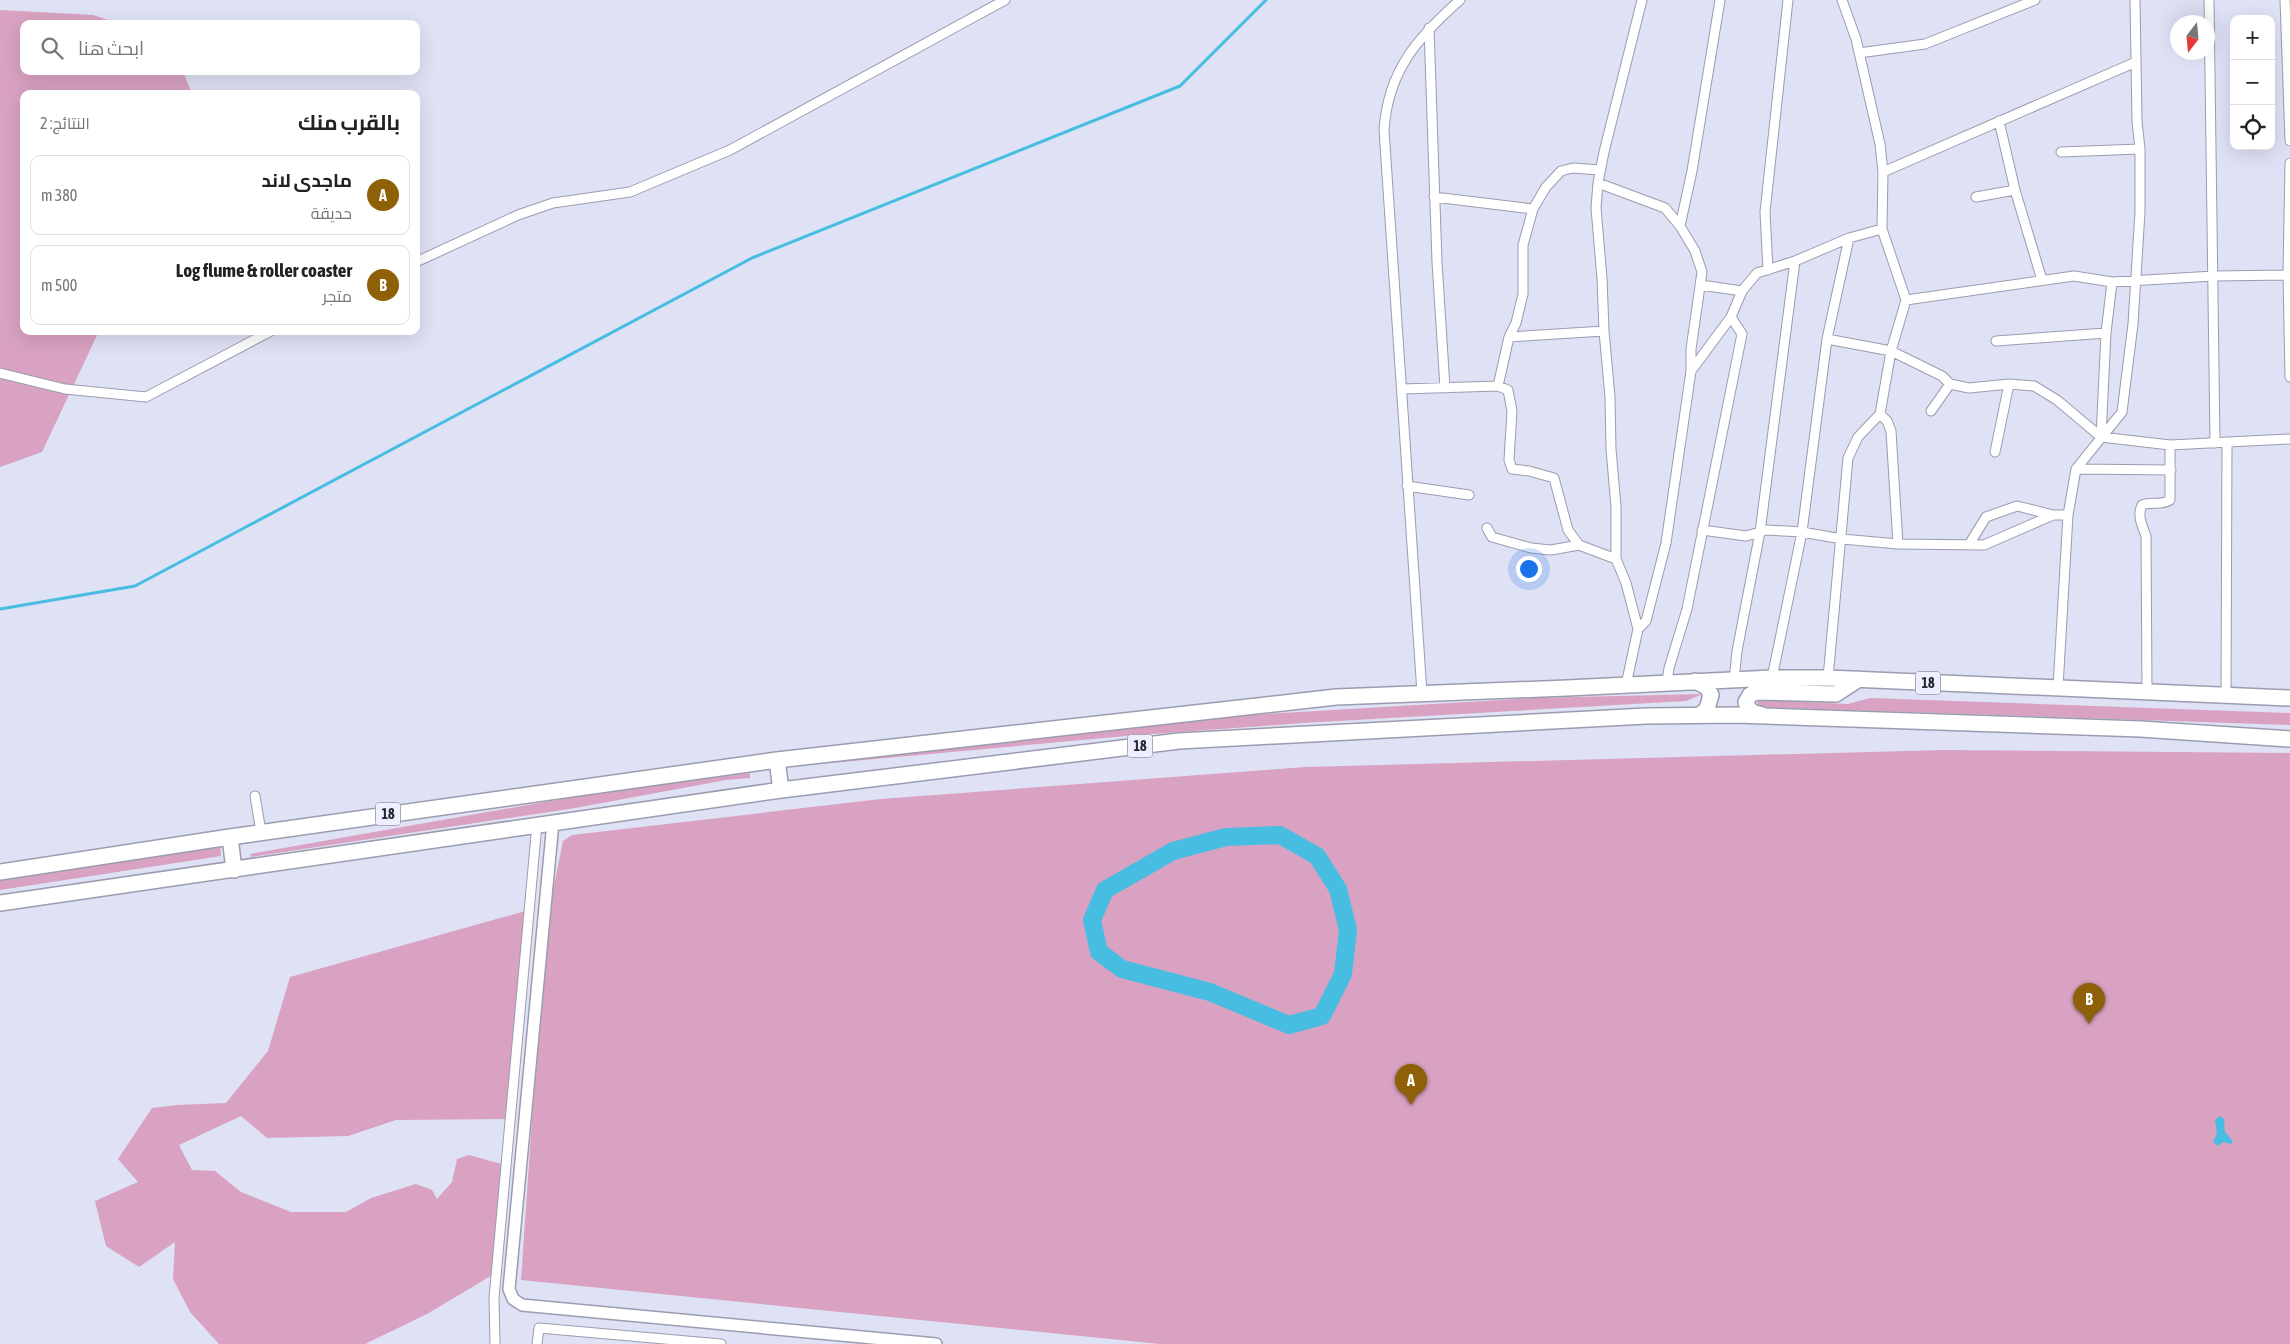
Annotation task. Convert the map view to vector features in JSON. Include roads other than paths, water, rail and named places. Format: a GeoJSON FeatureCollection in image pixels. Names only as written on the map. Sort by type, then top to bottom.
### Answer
{"type":"FeatureCollection","features":[{"type":"Feature","properties":{"kind":"highway","name":"18"},"geometry":{"type":"LineString","coordinates":[[0,872],[261,832],[777,760],[1336,697],[1667,682],[1828,678],[2147,690],[2290,698]]}},
{"type":"Feature","properties":{"kind":"highway"},"geometry":{"type":"LineString","coordinates":[[1766,716],[1750,711],[1746,702],[1750,695],[1756,692],[1836,694],[1859,679]]}},
{"type":"Feature","properties":{"kind":"highway"},"geometry":{"type":"LineString","coordinates":[[1695,681],[1707,687],[1711,694],[1707,709],[1700,716]]}},
{"type":"Feature","properties":{"kind":"highway","name":"18"},"geometry":{"type":"LineString","coordinates":[[0,903],[780,790],[1179,741],[1646,716],[1766,716],[2140,729],[2290,739]]}},
{"type":"Feature","properties":{"kind":"highway"},"geometry":{"type":"LineString","coordinates":[[777,760],[780,790]]}},
{"type":"Feature","properties":{"kind":"highway"},"geometry":{"type":"LineString","coordinates":[[230,837],[234,870]]}},
{"type":"Feature","properties":{"kind":"street"},"geometry":{"type":"LineString","coordinates":[[420,260],[518,215],[552,203],[630,192],[730,150],[1005,0]]}},
{"type":"Feature","properties":{"kind":"street"},"geometry":{"type":"LineString","coordinates":[[1422,694],[1384,130],[1386,108],[1394,79],[1403,62],[1429,28],[1460,0]]}},
{"type":"Feature","properties":{"kind":"street"},"geometry":{"type":"LineString","coordinates":[[1626,685],[1638,629],[1626,583],[1616,559],[1616,507],[1611,449],[1610,397],[1596,208],[1600,170],[1642,0]]}},
{"type":"Feature","properties":{"kind":"street"},"geometry":{"type":"LineString","coordinates":[[1680,226],[1697,144],[1720,0]]}},
{"type":"Feature","properties":{"kind":"street"},"geometry":{"type":"LineString","coordinates":[[1768,270],[1765,212],[1788,0]]}},
{"type":"Feature","properties":{"kind":"street"},"geometry":{"type":"LineString","coordinates":[[1828,678],[1848,458],[1858,436],[1880,414],[1891,351],[1906,300],[1882,229],[1883,172],[1880,144],[1859,53],[1842,0]]}},
{"type":"Feature","properties":{"kind":"street"},"geometry":{"type":"LineString","coordinates":[[1859,53],[1925,44],[2036,0]]}},
{"type":"Feature","properties":{"kind":"street"},"geometry":{"type":"LineString","coordinates":[[2058,687],[2068,515],[2076,469],[2122,412],[2133,324],[2140,212],[2135,0]]}},
{"type":"Feature","properties":{"kind":"street"},"geometry":{"type":"LineString","coordinates":[[2209,0],[2215,443]]}},
{"type":"Feature","properties":{"kind":"street"},"geometry":{"type":"LineString","coordinates":[[2285,0],[2290,141]]}},
{"type":"Feature","properties":{"kind":"street"},"geometry":{"type":"LineString","coordinates":[[1429,28],[1434,197],[1445,388]]}},
{"type":"Feature","properties":{"kind":"street"},"geometry":{"type":"LineString","coordinates":[[1883,172],[2136,62]]}},
{"type":"Feature","properties":{"kind":"street"},"geometry":{"type":"LineString","coordinates":[[1999,122],[2015,190],[2042,280]]}},
{"type":"Feature","properties":{"kind":"street"},"geometry":{"type":"LineString","coordinates":[[2061,152],[2140,149]]}},
{"type":"Feature","properties":{"kind":"street"},"geometry":{"type":"LineString","coordinates":[[2290,163],[2290,378]]}},
{"type":"Feature","properties":{"kind":"street"},"geometry":{"type":"LineString","coordinates":[[1498,386],[1509,337],[1516,323],[1523,294],[1523,245],[1533,208],[1546,187],[1561,170],[1573,168],[1600,170]]}},
{"type":"Feature","properties":{"kind":"street"},"geometry":{"type":"LineString","coordinates":[[1598,183],[1665,208],[1680,226],[1695,251],[1702,272],[1691,349],[1691,371],[1666,543],[1646,621],[1638,629]]}},
{"type":"Feature","properties":{"kind":"street"},"geometry":{"type":"LineString","coordinates":[[1976,197],[2015,190]]}},
{"type":"Feature","properties":{"kind":"street"},"geometry":{"type":"LineString","coordinates":[[1434,197],[1533,208]]}},
{"type":"Feature","properties":{"kind":"street"},"geometry":{"type":"LineString","coordinates":[[1691,371],[1732,318],[1742,291],[1757,273],[1796,261],[1849,238],[1882,229]]}},
{"type":"Feature","properties":{"kind":"street"},"geometry":{"type":"LineString","coordinates":[[1772,678],[1802,532],[1827,339],[1849,238]]}},
{"type":"Feature","properties":{"kind":"street"},"geometry":{"type":"LineString","coordinates":[[1734,680],[1737,650],[1760,532],[1796,261]]}},
{"type":"Feature","properties":{"kind":"street"},"geometry":{"type":"LineString","coordinates":[[1906,300],[2074,276],[2112,282],[2214,276],[2289,275]]}},
{"type":"Feature","properties":{"kind":"street"},"geometry":{"type":"LineString","coordinates":[[2101,437],[2106,333],[2112,282]]}},
{"type":"Feature","properties":{"kind":"street"},"geometry":{"type":"LineString","coordinates":[[1701,285],[1742,291]]}},
{"type":"Feature","properties":{"kind":"street"},"geometry":{"type":"LineString","coordinates":[[1667,682],[1669,668],[1687,609],[1742,334],[1732,318]]}},
{"type":"Feature","properties":{"kind":"street"},"geometry":{"type":"LineString","coordinates":[[1509,337],[1604,331]]}},
{"type":"Feature","properties":{"kind":"street"},"geometry":{"type":"LineString","coordinates":[[1996,341],[2106,333]]}},
{"type":"Feature","properties":{"kind":"street"},"geometry":{"type":"LineString","coordinates":[[0,373],[65,389],[146,397],[263,335]]}},
{"type":"Feature","properties":{"kind":"street"},"geometry":{"type":"LineString","coordinates":[[1827,339],[1891,351],[1942,376],[1950,384],[1969,388],[2009,384],[2027,385],[2044,391],[2075,414],[2101,437],[2170,445],[2290,439]]}},
{"type":"Feature","properties":{"kind":"street"},"geometry":{"type":"LineString","coordinates":[[1932,411],[1950,384]]}},
{"type":"Feature","properties":{"kind":"street"},"geometry":{"type":"LineString","coordinates":[[1995,452],[2009,384]]}},
{"type":"Feature","properties":{"kind":"street"},"geometry":{"type":"LineString","coordinates":[[1402,390],[1498,386],[1508,390],[1512,411],[1509,460],[1512,469],[1529,471],[1554,478],[1568,530],[1579,545]]}},
{"type":"Feature","properties":{"kind":"street"},"geometry":{"type":"LineString","coordinates":[[1880,414],[1887,421],[1891,431],[1898,544]]}},
{"type":"Feature","properties":{"kind":"street"},"geometry":{"type":"LineString","coordinates":[[2226,694],[2227,442]]}},
{"type":"Feature","properties":{"kind":"street"},"geometry":{"type":"LineString","coordinates":[[2147,690],[2146,536],[2141,523],[2140,510],[2142,505],[2147,503],[2169,502],[2170,445]]}},
{"type":"Feature","properties":{"kind":"street"},"geometry":{"type":"LineString","coordinates":[[2076,469],[2171,470]]}},
{"type":"Feature","properties":{"kind":"street"},"geometry":{"type":"LineString","coordinates":[[1407,486],[1468,495]]}},
{"type":"Feature","properties":{"kind":"street"},"geometry":{"type":"LineString","coordinates":[[1970,544],[1986,517],[2017,506],[2053,516]]}},
{"type":"Feature","properties":{"kind":"street"},"geometry":{"type":"LineString","coordinates":[[1702,530],[1746,536],[1768,530],[1802,532],[1842,539],[1898,544],[1984,545],[2053,516],[2068,515]]}},
{"type":"Feature","properties":{"kind":"street"},"geometry":{"type":"LineString","coordinates":[[1487,528],[1492,537],[1532,548],[1551,550],[1579,545],[1616,559]]}},
{"type":"Feature","properties":{"kind":"street"},"geometry":{"type":"LineString","coordinates":[[255,796],[261,832]]}},
{"type":"Feature","properties":{"kind":"street"},"geometry":{"type":"LineString","coordinates":[[553,822],[509,1289],[513,1299],[522,1305],[936,1344]]}},
{"type":"Feature","properties":{"kind":"street"},"geometry":{"type":"LineString","coordinates":[[495,1344],[494,1298],[537,824]]}},
{"type":"Feature","properties":{"kind":"street"},"geometry":{"type":"LineString","coordinates":[[537,1344],[539,1328],[602,1333],[664,1342],[721,1344]]}},
{"type":"Feature","properties":{"kind":"street"},"geometry":{"type":"LineString","coordinates":[[601,1344],[602,1333]]}},
{"type":"Feature","properties":{"kind":"water"},"geometry":{"type":"Polygon","coordinates":[[[2220,1116],[2224,1119],[2225,1132],[2233,1141],[2231,1144],[2223,1142],[2218,1146],[2213,1142],[2217,1133],[2215,1120],[2220,1116]]]}},
{"type":"Feature","properties":{"kind":"waterway"},"geometry":{"type":"LineString","coordinates":[[0,609],[135,586],[752,258],[1180,86],[1266,0]]}},
{"type":"Feature","properties":{"kind":"waterway"},"geometry":{"type":"LineString","coordinates":[[1280,835],[1317,856],[1338,889],[1348,930],[1343,974],[1322,1016],[1289,1025],[1210,992],[1122,969],[1099,952],[1092,920],[1105,890],[1173,851],[1226,837],[1280,835]]}},
{"type":"Feature","properties":{"kind":"place","name":"Log flume & roller coaster"},"geometry":{"type":"Point","coordinates":[2089,1024]}},
{"type":"Feature","properties":{"kind":"place","name":"ماجدی لاند"},"geometry":{"type":"Point","coordinates":[1411,1105]}}]}
